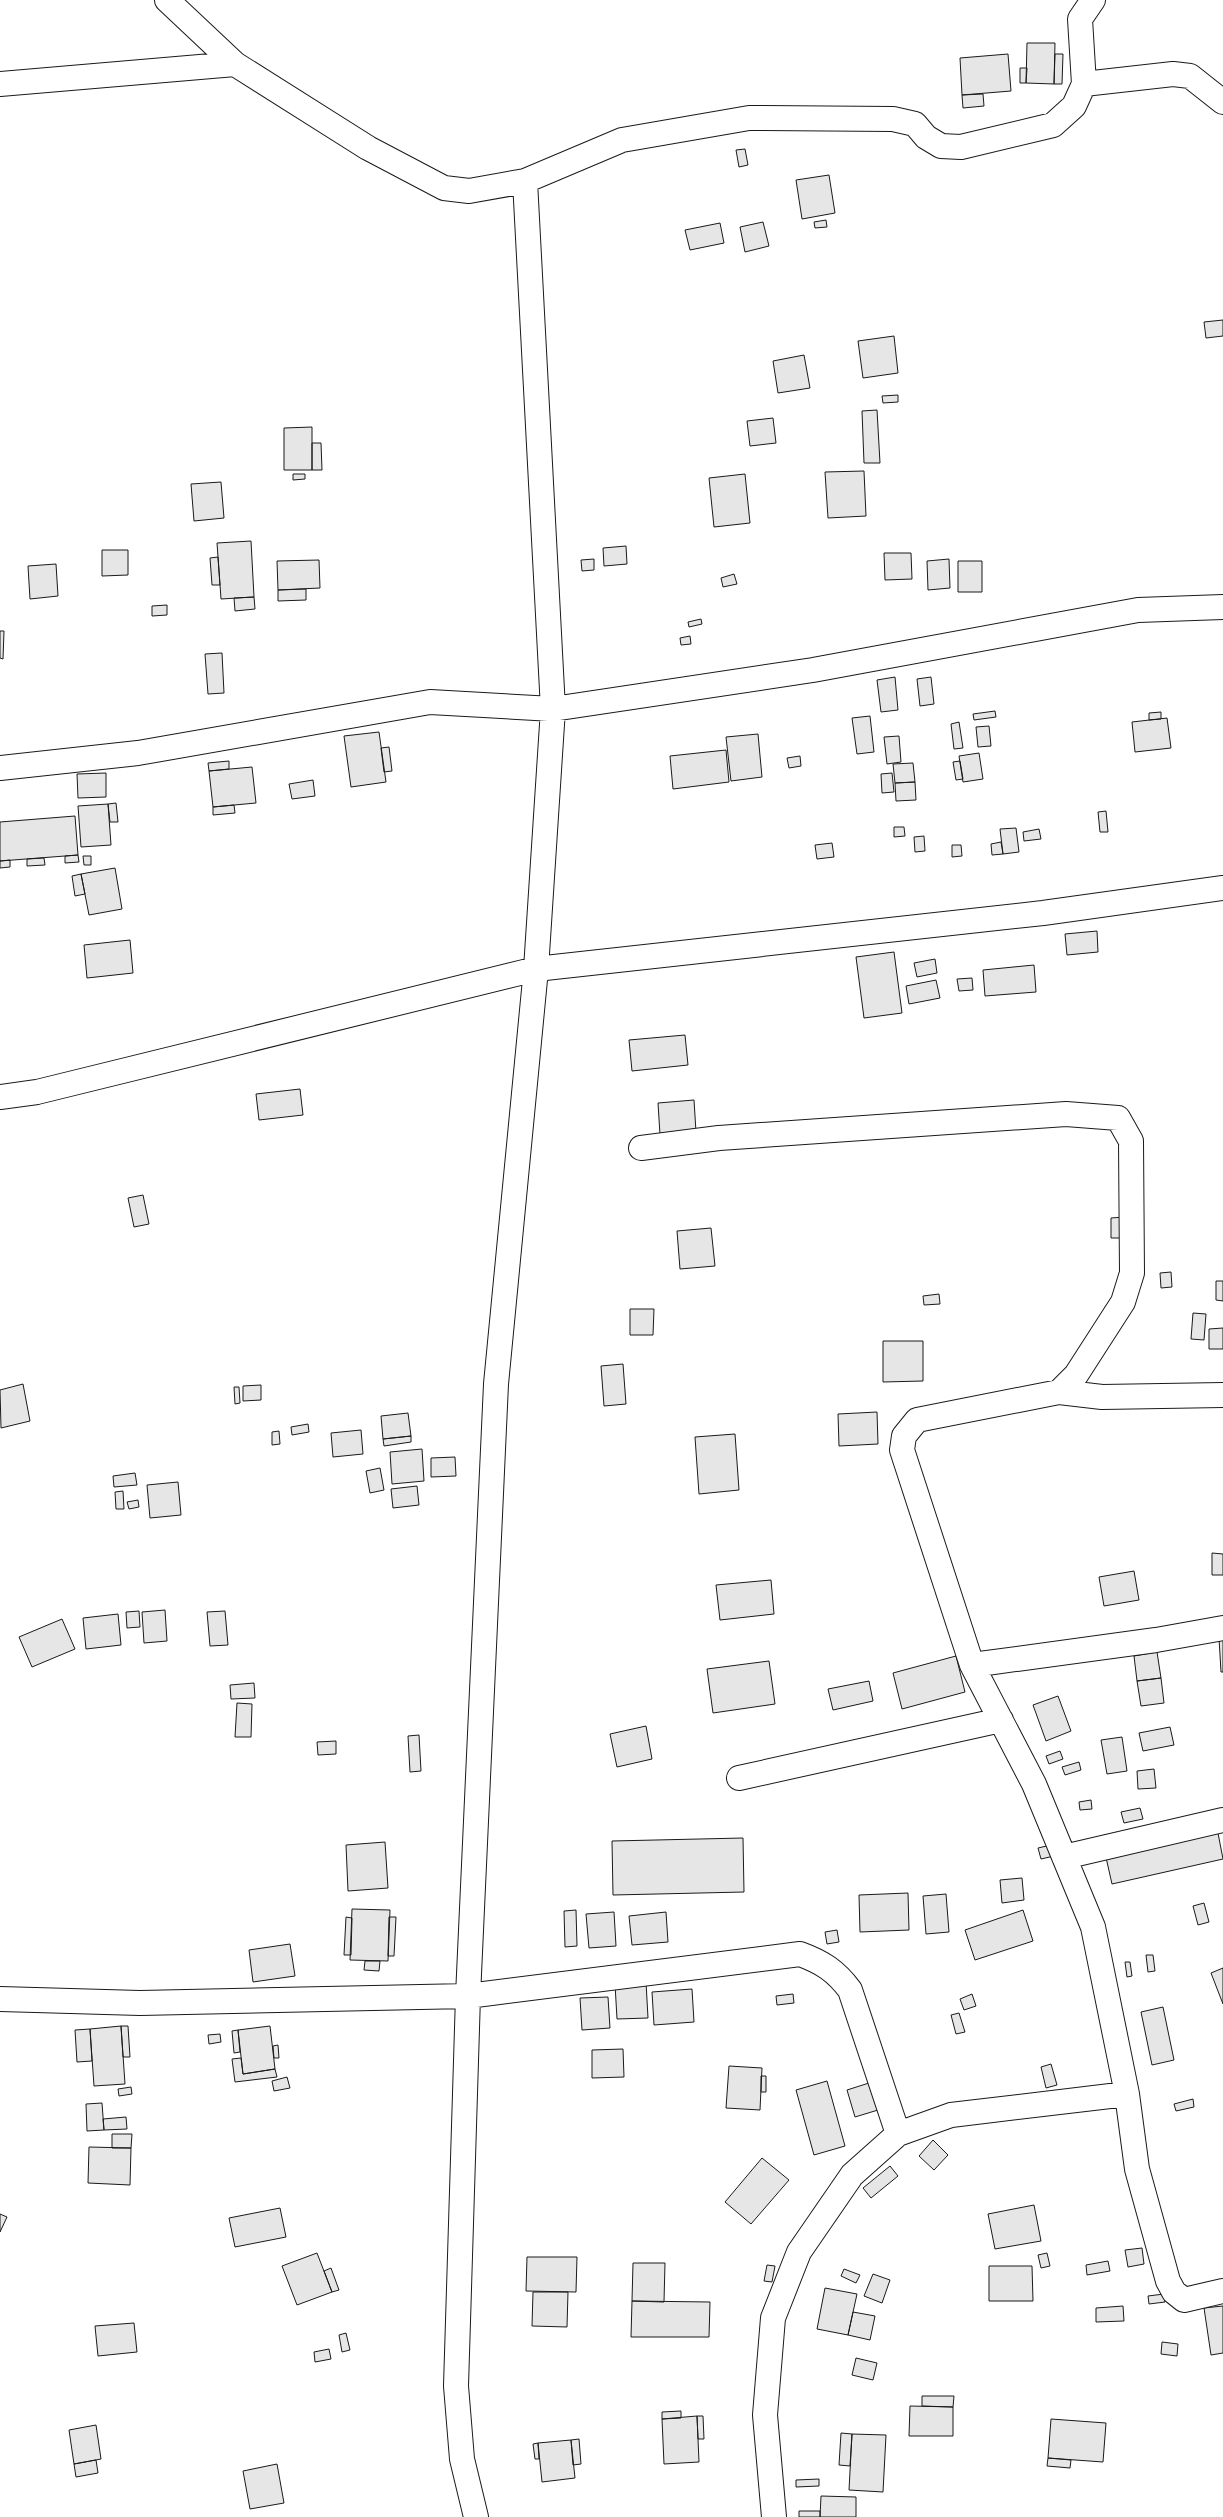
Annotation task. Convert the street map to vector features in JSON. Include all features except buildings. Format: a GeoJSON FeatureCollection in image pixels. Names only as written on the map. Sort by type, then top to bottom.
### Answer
{"type":"FeatureCollection","features":[{"type":"Feature","properties":{"kind":"street"},"geometry":{"type":"LineString","coordinates":[[166,0],[235,64],[368,148],[444,188],[469,191],[525,182],[622,140],[749,118],[893,119],[915,124],[926,137],[941,146],[961,147],[1053,125],[1074,106],[1084,84],[1080,19],[1093,0]]}},
{"type":"Feature","properties":{"kind":"street"},"geometry":{"type":"LineString","coordinates":[[0,84],[235,64]]}},
{"type":"Feature","properties":{"kind":"street"},"geometry":{"type":"LineString","coordinates":[[1084,84],[1173,74],[1190,76],[1208,88],[1223,102]]}},
{"type":"Feature","properties":{"kind":"street"},"geometry":{"type":"LineString","coordinates":[[476,2517],[462,2459],[456,2386],[468,1996],[496,1384],[536,969],[553,708],[525,182]]}},
{"type":"Feature","properties":{"kind":"street"},"geometry":{"type":"LineString","coordinates":[[0,768],[138,752],[430,702],[553,708],[813,670],[1138,610],[1223,607]]}},
{"type":"Feature","properties":{"kind":"street"},"geometry":{"type":"LineString","coordinates":[[0,1097],[36,1092],[536,969],[1043,913],[1223,888]]}},
{"type":"Feature","properties":{"kind":"street"},"geometry":{"type":"LineString","coordinates":[[641,1148],[719,1138],[1066,1114],[1118,1118],[1131,1141],[1132,1273],[1123,1302],[1076,1375],[1059,1392]]}},
{"type":"Feature","properties":{"kind":"street"},"geometry":{"type":"LineString","coordinates":[[1223,1395],[1102,1397],[1059,1392],[917,1420],[904,1436],[902,1450],[972,1665],[1034,1784],[1092,1927],[1127,2094],[1137,2169],[1168,2281],[1174,2292],[1184,2300],[1223,2291]]}},
{"type":"Feature","properties":{"kind":"street"},"geometry":{"type":"LineString","coordinates":[[972,1665],[1156,1640],[1223,1628]]}},
{"type":"Feature","properties":{"kind":"street"},"geometry":{"type":"LineString","coordinates":[[739,1778],[1001,1720]]}},
{"type":"Feature","properties":{"kind":"street"},"geometry":{"type":"LineString","coordinates":[[1064,1857],[1223,1820]]}},
{"type":"Feature","properties":{"kind":"street"},"geometry":{"type":"LineString","coordinates":[[0,1999],[140,2003],[468,1996],[800,1954],[822,1962],[839,1976],[850,1990],[898,2134]]}},
{"type":"Feature","properties":{"kind":"street"},"geometry":{"type":"LineString","coordinates":[[774,2517],[765,2415],[772,2318],[804,2244],[852,2175],[898,2134],[952,2115],[1127,2094]]}}]}
